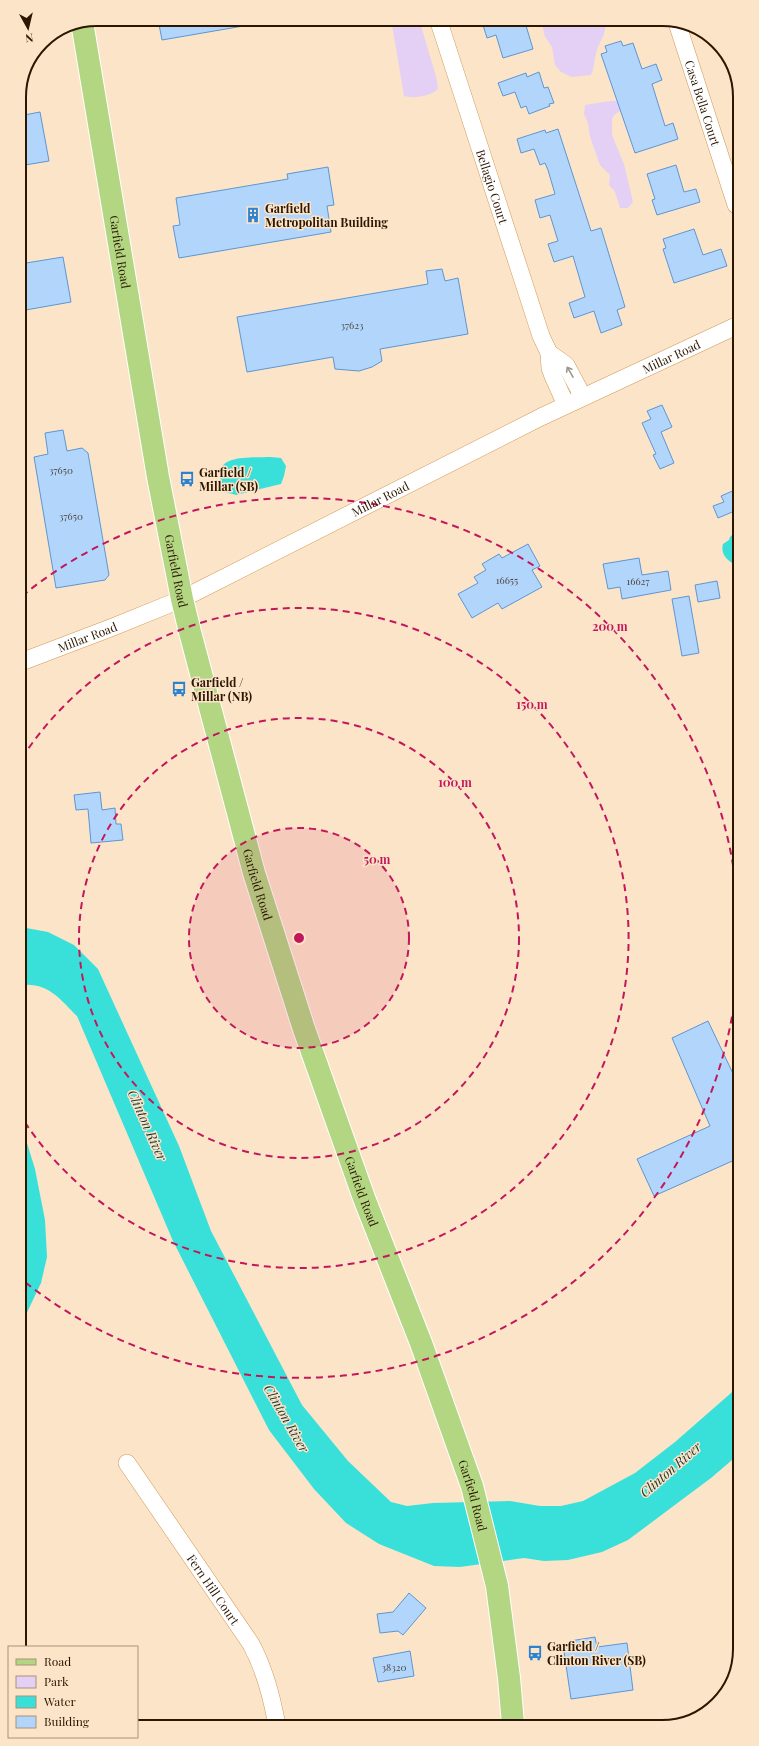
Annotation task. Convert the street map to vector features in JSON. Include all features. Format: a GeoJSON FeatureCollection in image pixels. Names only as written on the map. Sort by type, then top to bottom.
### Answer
{"type":"FeatureCollection","features":[{"type":"Feature","properties":{"kind":"main road","name":"Garfield Road"},"geometry":{"type":"LineString","coordinates":[[83,27],[158,477],[182,599],[252,865],[281,961],[362,1191],[421,1343],[472,1486],[497,1586],[510,1678],[513,1720]]}},
{"type":"Feature","properties":{"kind":"street","name":"Bellagio Court"},"geometry":{"type":"LineString","coordinates":[[440,26],[541,336],[549,353],[551,372],[566,405]]}},
{"type":"Feature","properties":{"kind":"street","name":"Casa Bella Court"},"geometry":{"type":"LineString","coordinates":[[679,28],[733,196]]}},
{"type":"Feature","properties":{"kind":"street","name":"Millar Road"},"geometry":{"type":"LineString","coordinates":[[26,660],[113,628],[182,599],[566,405],[733,327]]}},
{"type":"Feature","properties":{"kind":"street"},"geometry":{"type":"LineString","coordinates":[[549,353],[566,364],[583,397]]}},
{"type":"Feature","properties":{"kind":"street","name":"Fern Hill Court"},"geometry":{"type":"LineString","coordinates":[[127,1464],[251,1644],[260,1660],[267,1681],[276,1720]]}},
{"type":"Feature","properties":{"kind":"green space"},"geometry":{"type":"Polygon","coordinates":[[[392,26],[421,26],[437,80],[438,89],[422,96],[404,96],[392,26]]]}},
{"type":"Feature","properties":{"kind":"green space"},"geometry":{"type":"Polygon","coordinates":[[[543,26],[605,26],[604,35],[596,53],[591,75],[572,77],[561,72],[555,65],[552,47],[545,37],[543,26]]]}},
{"type":"Feature","properties":{"kind":"green space"},"geometry":{"type":"Polygon","coordinates":[[[618,101],[623,109],[614,115],[612,119],[612,135],[624,164],[633,202],[628,208],[620,208],[615,192],[609,185],[610,175],[600,165],[584,114],[585,105],[618,101]]]}},
{"type":"Feature","properties":{"kind":"water"},"geometry":{"type":"Polygon","coordinates":[[[240,458],[281,458],[286,466],[281,484],[236,495],[225,492],[220,479],[221,470],[224,464],[231,460],[240,458]]]}},
{"type":"Feature","properties":{"kind":"water"},"geometry":{"type":"Polygon","coordinates":[[[732,535],[733,537],[733,563],[728,560],[722,548],[723,544],[729,540],[732,535]]]}},
{"type":"Feature","properties":{"kind":"water","name":"Clinton River"},"geometry":{"type":"Polygon","coordinates":[[[26,928],[48,932],[74,945],[98,969],[179,1146],[211,1231],[302,1405],[348,1461],[391,1502],[407,1506],[433,1503],[510,1501],[540,1506],[561,1506],[583,1501],[635,1473],[675,1442],[733,1391],[733,1459],[711,1478],[628,1540],[602,1552],[568,1560],[544,1561],[524,1558],[460,1567],[434,1566],[379,1544],[346,1523],[314,1489],[269,1430],[173,1241],[77,1016],[53,993],[39,986],[26,985],[26,928]]]}},
{"type":"Feature","properties":{"kind":"water"},"geometry":{"type":"Polygon","coordinates":[[[26,1140],[35,1169],[45,1220],[47,1257],[41,1283],[26,1315],[26,1140]]]}},
{"type":"Feature","properties":{"kind":"building"},"geometry":{"type":"Polygon","coordinates":[[[159,26],[243,26],[162,40],[159,26]]]}},
{"type":"Feature","properties":{"kind":"building"},"geometry":{"type":"Polygon","coordinates":[[[483,26],[526,26],[533,49],[503,58],[496,35],[487,38],[483,26]]]}},
{"type":"Feature","properties":{"kind":"building"},"geometry":{"type":"Polygon","coordinates":[[[621,41],[623,46],[633,43],[642,69],[656,64],[662,80],[652,84],[665,126],[673,123],[678,139],[635,153],[601,54],[607,52],[605,46],[621,41]]]}},
{"type":"Feature","properties":{"kind":"building"},"geometry":{"type":"Polygon","coordinates":[[[539,72],[544,88],[548,87],[554,103],[549,104],[550,106],[529,114],[526,106],[521,108],[515,92],[503,96],[498,83],[526,73],[527,77],[539,72]]]}},
{"type":"Feature","properties":{"kind":"building"},"geometry":{"type":"Polygon","coordinates":[[[40,112],[49,161],[26,165],[26,115],[40,112]]]}},
{"type":"Feature","properties":{"kind":"building"},"geometry":{"type":"Polygon","coordinates":[[[558,129],[591,231],[601,228],[625,307],[617,310],[622,325],[601,333],[594,311],[574,318],[569,303],[585,297],[573,256],[554,262],[548,244],[558,241],[550,215],[540,218],[535,200],[555,194],[548,170],[545,163],[540,165],[534,149],[521,153],[517,139],[545,130],[546,133],[558,129]]]}},
{"type":"Feature","properties":{"kind":"building"},"geometry":{"type":"Polygon","coordinates":[[[676,165],[684,192],[696,189],[700,202],[657,215],[652,200],[655,199],[647,174],[676,165]]]}},
{"type":"Feature","properties":{"kind":"building","name":"Garfield Metropolitan Building"},"geometry":{"type":"Polygon","coordinates":[[[328,167],[334,205],[327,206],[331,232],[179,258],[173,226],[180,225],[176,198],[288,179],[287,174],[328,167]]]}},
{"type":"Feature","properties":{"kind":"building"},"geometry":{"type":"Polygon","coordinates":[[[694,229],[703,255],[721,249],[727,266],[674,283],[663,249],[666,248],[663,239],[694,229]]]}},
{"type":"Feature","properties":{"kind":"building"},"geometry":{"type":"Polygon","coordinates":[[[63,257],[71,302],[26,310],[26,263],[63,257]]]}},
{"type":"Feature","properties":{"kind":"building"},"geometry":{"type":"Polygon","coordinates":[[[442,269],[445,281],[458,278],[468,334],[380,349],[382,361],[372,367],[359,371],[335,369],[333,357],[247,372],[237,317],[428,284],[426,271],[442,269]]]}},
{"type":"Feature","properties":{"kind":"building"},"geometry":{"type":"Polygon","coordinates":[[[662,405],[672,427],[661,432],[674,463],[660,469],[653,455],[656,454],[642,423],[651,419],[647,411],[662,405]]]}},
{"type":"Feature","properties":{"kind":"building"},"geometry":{"type":"Polygon","coordinates":[[[63,430],[67,451],[82,448],[88,453],[109,575],[105,580],[56,588],[34,457],[48,454],[45,433],[63,430]]]}},
{"type":"Feature","properties":{"kind":"building"},"geometry":{"type":"Polygon","coordinates":[[[733,491],[733,512],[718,518],[713,506],[724,502],[721,496],[733,491]]]}},
{"type":"Feature","properties":{"kind":"building"},"geometry":{"type":"Polygon","coordinates":[[[528,544],[540,566],[532,570],[542,587],[502,609],[498,603],[472,618],[458,594],[478,583],[474,577],[486,570],[482,564],[499,554],[502,558],[528,544]]]}},
{"type":"Feature","properties":{"kind":"building"},"geometry":{"type":"Polygon","coordinates":[[[639,558],[642,575],[668,571],[671,590],[622,599],[620,587],[608,589],[603,564],[639,558]]]}},
{"type":"Feature","properties":{"kind":"building"},"geometry":{"type":"Polygon","coordinates":[[[717,581],[720,598],[698,602],[695,585],[717,581]]]}},
{"type":"Feature","properties":{"kind":"building"},"geometry":{"type":"Polygon","coordinates":[[[689,596],[699,653],[682,656],[672,599],[689,596]]]}},
{"type":"Feature","properties":{"kind":"building"},"geometry":{"type":"Polygon","coordinates":[[[100,792],[102,810],[115,808],[116,824],[121,824],[123,840],[91,843],[88,809],[76,810],[74,795],[100,792]]]}},
{"type":"Feature","properties":{"kind":"building"},"geometry":{"type":"Polygon","coordinates":[[[708,1021],[733,1074],[733,1161],[654,1196],[637,1159],[710,1126],[672,1038],[708,1021]]]}},
{"type":"Feature","properties":{"kind":"building"},"geometry":{"type":"Polygon","coordinates":[[[409,1593],[426,1608],[403,1635],[398,1631],[380,1633],[377,1614],[393,1612],[409,1593]]]}},
{"type":"Feature","properties":{"kind":"building"},"geometry":{"type":"Polygon","coordinates":[[[595,1637],[597,1647],[627,1643],[633,1690],[571,1699],[563,1645],[570,1644],[570,1641],[595,1637]]]}},
{"type":"Feature","properties":{"kind":"building"},"geometry":{"type":"Polygon","coordinates":[[[410,1651],[414,1676],[378,1682],[373,1658],[410,1651]]]}},
{"type":"Feature","properties":{"kind":"place","name":"Garfield Metropolitan Building"},"geometry":{"type":"Point","coordinates":[253,215]}},
{"type":"Feature","properties":{"kind":"place","name":"Garfield / Millar (SB)"},"geometry":{"type":"Point","coordinates":[187,479]}},
{"type":"Feature","properties":{"kind":"place","name":"Garfield / Millar (NB)"},"geometry":{"type":"Point","coordinates":[179,689]}},
{"type":"Feature","properties":{"kind":"place","name":"Garfield / Clinton River (SB)"},"geometry":{"type":"Point","coordinates":[535,1653]}}]}
